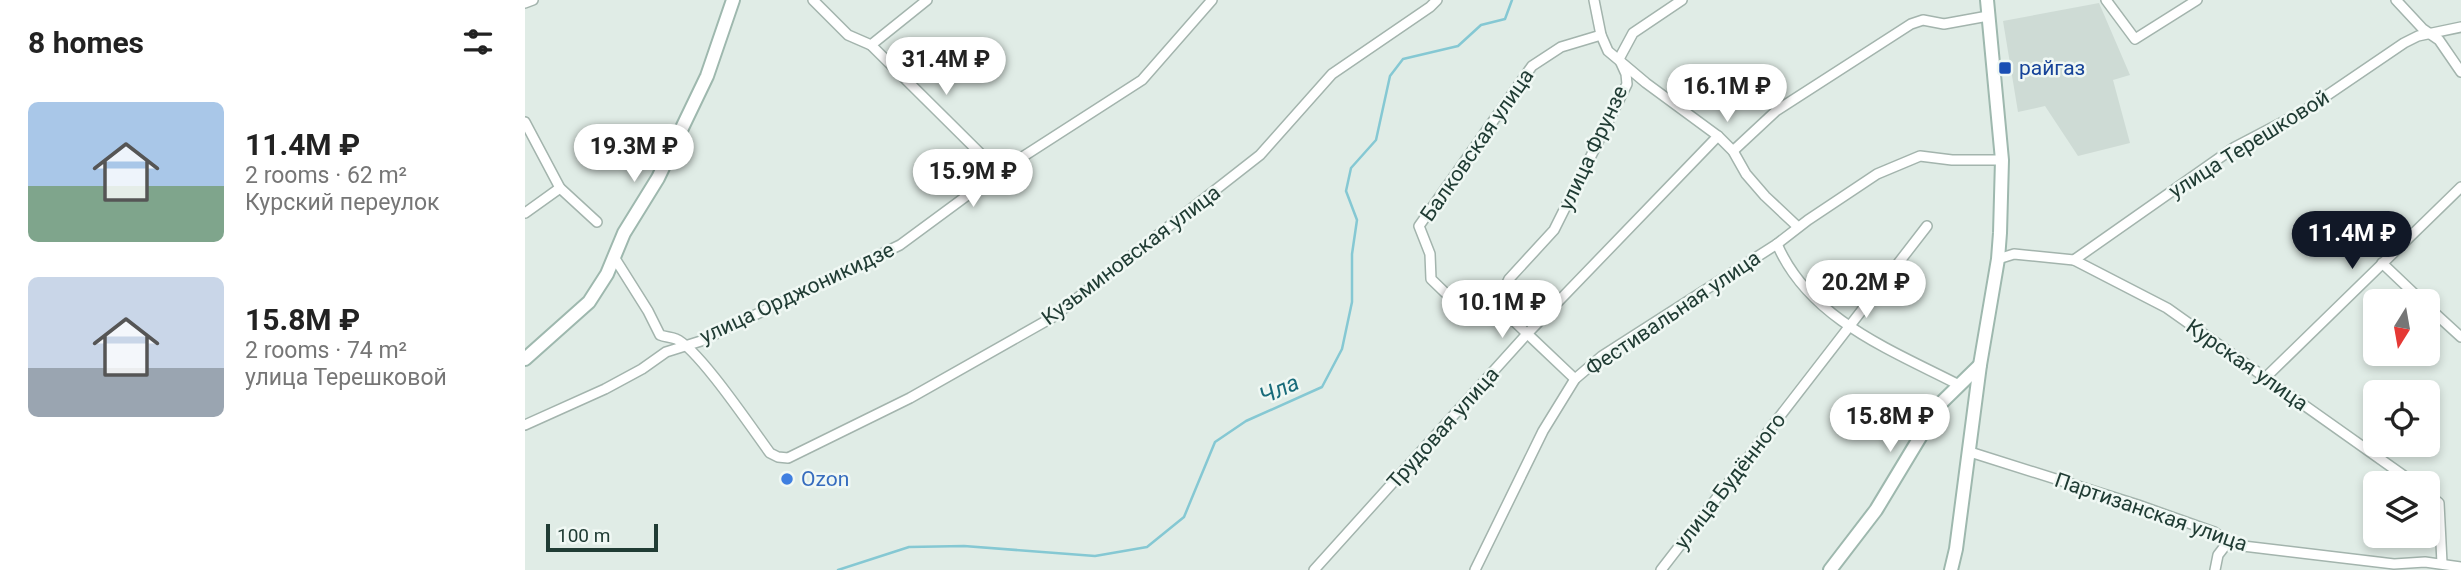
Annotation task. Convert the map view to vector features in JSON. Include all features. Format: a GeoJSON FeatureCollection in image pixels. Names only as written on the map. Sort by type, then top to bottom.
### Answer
{"type":"FeatureCollection","features":[{"type":"Feature","properties":{"kind":"street"},"geometry":{"type":"LineString","coordinates":[[525,3],[533,0]]}},
{"type":"Feature","properties":{"kind":"street"},"geometry":{"type":"LineString","coordinates":[[525,359],[589,302],[607,274],[624,233],[658,178],[706,76],[733,0]]}},
{"type":"Feature","properties":{"kind":"street"},"geometry":{"type":"LineString","coordinates":[[813,0],[848,35],[870,45],[999,172]]}},
{"type":"Feature","properties":{"kind":"street"},"geometry":{"type":"LineString","coordinates":[[870,45],[927,0]]}},
{"type":"Feature","properties":{"kind":"street","name":"улица Орджоникидзе"},"geometry":{"type":"LineString","coordinates":[[525,425],[642,369],[666,352],[701,341],[899,245],[999,172],[1142,80],[1212,0]]}},
{"type":"Feature","properties":{"kind":"street","name":"Кузьминовская улица"},"geometry":{"type":"LineString","coordinates":[[685,345],[707,369],[770,453],[788,458],[910,398],[1053,317],[1260,155],[1332,74],[1430,8],[1437,0]]}},
{"type":"Feature","properties":{"kind":"street"},"geometry":{"type":"LineString","coordinates":[[1594,0],[1601,35],[1608,51],[1718,136],[1733,151],[1765,197],[1798,227]]}},
{"type":"Feature","properties":{"kind":"street","name":"улица Фрунзе"},"geometry":{"type":"LineString","coordinates":[[1497,305],[1509,278],[1554,230],[1600,140],[1627,84],[1619,59],[1633,33],[1682,0]]}},
{"type":"Feature","properties":{"kind":"street"},"geometry":{"type":"LineString","coordinates":[[1951,570],[1957,550],[1980,365],[1998,258],[2002,160],[1987,0]]}},
{"type":"Feature","properties":{"kind":"street"},"geometry":{"type":"LineString","coordinates":[[2106,0],[2135,39],[2197,0]]}},
{"type":"Feature","properties":{"kind":"street"},"geometry":{"type":"LineString","coordinates":[[2396,0],[2409,16],[2439,40],[2461,72]]}},
{"type":"Feature","properties":{"kind":"street"},"geometry":{"type":"LineString","coordinates":[[1733,151],[1776,111],[1912,24],[1923,20],[1944,24],[1988,16]]}},
{"type":"Feature","properties":{"kind":"street","name":"улица Терешковой"},"geometry":{"type":"LineString","coordinates":[[2074,260],[2235,147],[2304,111],[2404,43],[2419,36],[2461,27]]}},
{"type":"Feature","properties":{"kind":"street","name":"Балковская улица"},"geometry":{"type":"LineString","coordinates":[[1497,305],[1462,309],[1442,292],[1431,279],[1430,254],[1419,226],[1532,66],[1561,47],[1601,35]]}},
{"type":"Feature","properties":{"kind":"street"},"geometry":{"type":"LineString","coordinates":[[525,122],[561,188],[597,222]]}},
{"type":"Feature","properties":{"kind":"street","name":"Трудовая улица"},"geometry":{"type":"LineString","coordinates":[[1314,570],[1526,335],[1718,136]]}},
{"type":"Feature","properties":{"kind":"street","name":"Фестивальная улица"},"geometry":{"type":"LineString","coordinates":[[1475,570],[1543,430],[1575,379],[1602,356],[1777,244],[1877,174],[1920,156],[1952,160],[2002,160]]}},
{"type":"Feature","properties":{"kind":"street"},"geometry":{"type":"LineString","coordinates":[[2265,378],[2461,187]]}},
{"type":"Feature","properties":{"kind":"street"},"geometry":{"type":"LineString","coordinates":[[525,213],[561,188]]}},
{"type":"Feature","properties":{"kind":"street","name":"улица Будённого"},"geometry":{"type":"LineString","coordinates":[[1661,570],[1927,226]]}},
{"type":"Feature","properties":{"kind":"street"},"geometry":{"type":"LineString","coordinates":[[1777,244],[1803,288],[1849,327],[1959,385]]}},
{"type":"Feature","properties":{"kind":"street"},"geometry":{"type":"LineString","coordinates":[[1998,258],[2014,254],[2074,260]]}},
{"type":"Feature","properties":{"kind":"street"},"geometry":{"type":"LineString","coordinates":[[614,257],[660,335],[677,339],[685,345]]}},
{"type":"Feature","properties":{"kind":"street","name":"Курская улица"},"geometry":{"type":"LineString","coordinates":[[2074,260],[2167,308],[2397,471]]}},
{"type":"Feature","properties":{"kind":"street"},"geometry":{"type":"LineString","coordinates":[[2382,264],[2409,289]]}},
{"type":"Feature","properties":{"kind":"street"},"geometry":{"type":"LineString","coordinates":[[1497,305],[1575,379]]}},
{"type":"Feature","properties":{"kind":"street"},"geometry":{"type":"LineString","coordinates":[[2440,318],[2461,337]]}},
{"type":"Feature","properties":{"kind":"street"},"geometry":{"type":"LineString","coordinates":[[1830,570],[1876,510],[1940,404],[1980,365]]}},
{"type":"Feature","properties":{"kind":"street","name":"Партизанская улица"},"geometry":{"type":"LineString","coordinates":[[1970,452],[2138,505],[2214,533],[2228,542],[2394,564],[2442,563],[2461,567]]}},
{"type":"Feature","properties":{"kind":"street"},"geometry":{"type":"LineString","coordinates":[[2440,533],[2442,563]]}},
{"type":"Feature","properties":{"kind":"street"},"geometry":{"type":"LineString","coordinates":[[2215,570],[2218,555],[2228,542]]}},
{"type":"Feature","properties":{"kind":"shaded area","name":"райгаз"},"geometry":{"type":"Polygon","coordinates":[[[2099,3],[2130,75],[2113,80],[2130,143],[2078,156],[2045,106],[2018,112],[2003,21],[2099,3]]]}},
{"type":"Feature","properties":{"kind":"waterway","name":"Чла"},"geometry":{"type":"LineString","coordinates":[[838,570],[909,547],[964,546],[1095,556],[1147,547],[1184,517],[1215,442],[1246,421],[1322,387],[1342,349],[1352,302],[1352,254],[1357,220],[1346,191],[1351,168],[1376,140],[1390,76],[1403,59],[1458,46],[1481,25],[1505,19],[1512,0]]}},
{"type":"Feature","properties":{"kind":"place","name":"райгаз"},"geometry":{"type":"Point","coordinates":[2005,68]}},
{"type":"Feature","properties":{"kind":"place","name":"Ozon"},"geometry":{"type":"Point","coordinates":[787,479]}}]}
